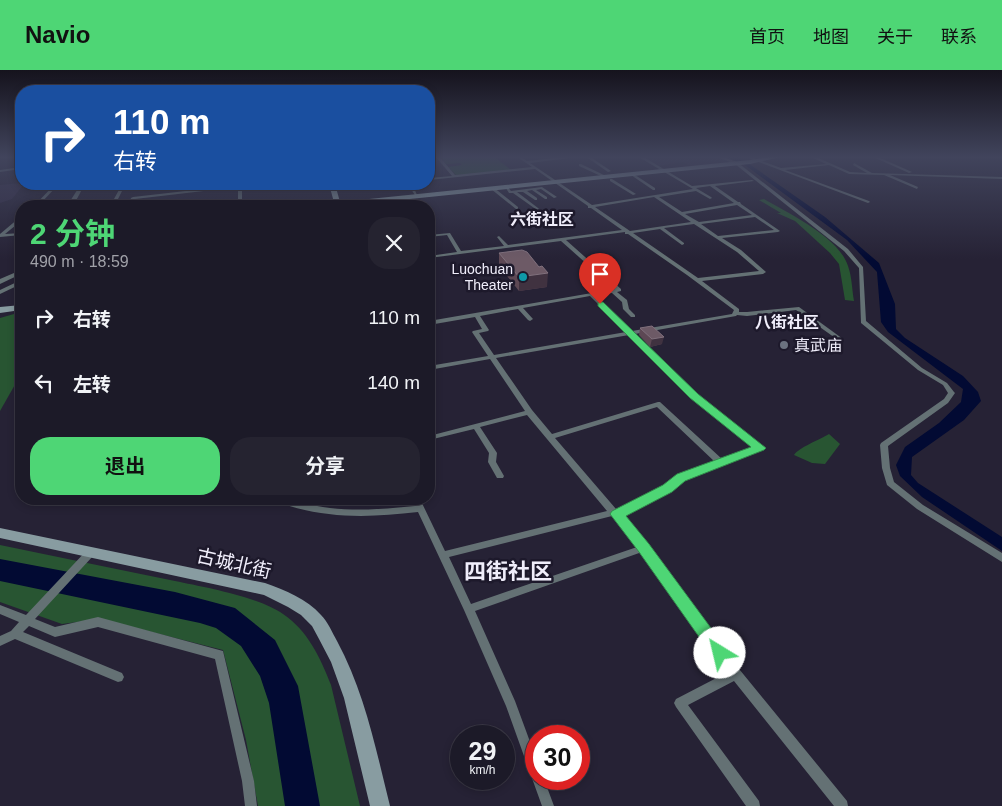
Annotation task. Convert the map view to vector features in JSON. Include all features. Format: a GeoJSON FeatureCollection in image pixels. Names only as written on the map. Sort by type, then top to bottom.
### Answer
{"type":"FeatureCollection","features":[{"type":"Feature","properties":{"kind":"main road"},"geometry":{"type":"LineString","coordinates":[[382,200],[470,190]]}},
{"type":"Feature","properties":{"kind":"main road"},"geometry":{"type":"LineString","coordinates":[[0,310],[15,309]]}},
{"type":"Feature","properties":{"kind":"main road","name":"古城北街"},"geometry":{"type":"LineString","coordinates":[[0,533],[85,558],[265,589],[280,595],[317,621],[334,650],[347,680],[380,806]]}},
{"type":"Feature","properties":{"kind":"street"},"geometry":{"type":"LineString","coordinates":[[42,200],[51,190]]}},
{"type":"Feature","properties":{"kind":"street"},"geometry":{"type":"LineString","coordinates":[[74,200],[80,190]]}},
{"type":"Feature","properties":{"kind":"street"},"geometry":{"type":"LineString","coordinates":[[116,199],[122,190]]}},
{"type":"Feature","properties":{"kind":"street"},"geometry":{"type":"LineString","coordinates":[[133,190],[129,198],[196,190]]}},
{"type":"Feature","properties":{"kind":"street"},"geometry":{"type":"LineString","coordinates":[[414,190],[417,196]]}},
{"type":"Feature","properties":{"kind":"street"},"geometry":{"type":"LineString","coordinates":[[495,190],[517,208]]}},
{"type":"Feature","properties":{"kind":"street"},"geometry":{"type":"LineString","coordinates":[[509,190],[514,192],[537,209]]}},
{"type":"Feature","properties":{"kind":"street"},"geometry":{"type":"LineString","coordinates":[[514,192],[521,190]]}},
{"type":"Feature","properties":{"kind":"street"},"geometry":{"type":"LineString","coordinates":[[524,190],[536,199]]}},
{"type":"Feature","properties":{"kind":"street"},"geometry":{"type":"LineString","coordinates":[[534,190],[546,198]]}},
{"type":"Feature","properties":{"kind":"street"},"geometry":{"type":"LineString","coordinates":[[545,190],[555,197]]}},
{"type":"Feature","properties":{"kind":"street"},"geometry":{"type":"LineString","coordinates":[[567,190],[698,280],[737,310],[735,313]]}},
{"type":"Feature","properties":{"kind":"street"},"geometry":{"type":"LineString","coordinates":[[629,190],[634,194]]}},
{"type":"Feature","properties":{"kind":"street"},"geometry":{"type":"LineString","coordinates":[[589,207],[695,190]]}},
{"type":"Feature","properties":{"kind":"street"},"geometry":{"type":"LineString","coordinates":[[698,190],[710,198]]}},
{"type":"Feature","properties":{"kind":"street"},"geometry":{"type":"LineString","coordinates":[[717,237],[778,231],[722,190]]}},
{"type":"Feature","properties":{"kind":"street"},"geometry":{"type":"LineString","coordinates":[[771,190],[846,250],[861,268],[863,322],[920,368],[945,384],[952,393],[946,401],[884,445],[886,468],[890,482],[920,507],[1002,558]]}},
{"type":"Feature","properties":{"kind":"street"},"geometry":{"type":"LineString","coordinates":[[836,190],[868,202]]}},
{"type":"Feature","properties":{"kind":"street"},"geometry":{"type":"LineString","coordinates":[[655,196],[739,251],[763,272],[698,280]]}},
{"type":"Feature","properties":{"kind":"street"},"geometry":{"type":"LineString","coordinates":[[683,213],[739,204]]}},
{"type":"Feature","properties":{"kind":"street"},"geometry":{"type":"LineString","coordinates":[[435,257],[757,216]]}},
{"type":"Feature","properties":{"kind":"street"},"geometry":{"type":"LineString","coordinates":[[1,235],[15,224]]}},
{"type":"Feature","properties":{"kind":"street"},"geometry":{"type":"LineString","coordinates":[[662,228],[682,244]]}},
{"type":"Feature","properties":{"kind":"street"},"geometry":{"type":"LineString","coordinates":[[1,235],[15,234]]}},
{"type":"Feature","properties":{"kind":"street"},"geometry":{"type":"LineString","coordinates":[[435,235],[448,234],[460,254]]}},
{"type":"Feature","properties":{"kind":"street"},"geometry":{"type":"LineString","coordinates":[[499,237],[507,248]]}},
{"type":"Feature","properties":{"kind":"street"},"geometry":{"type":"LineString","coordinates":[[435,322],[619,290],[563,240]]}},
{"type":"Feature","properties":{"kind":"street"},"geometry":{"type":"LineString","coordinates":[[0,282],[15,275]]}},
{"type":"Feature","properties":{"kind":"street"},"geometry":{"type":"LineString","coordinates":[[0,292],[15,285]]}},
{"type":"Feature","properties":{"kind":"street"},"geometry":{"type":"LineString","coordinates":[[613,291],[625,300],[626,309],[633,316]]}},
{"type":"Feature","properties":{"kind":"street"},"geometry":{"type":"LineString","coordinates":[[443,555],[616,513],[668,488],[681,478],[760,448],[694,396],[591,294]]}},
{"type":"Feature","properties":{"kind":"street"},"geometry":{"type":"LineString","coordinates":[[519,307],[530,319]]}},
{"type":"Feature","properties":{"kind":"street"},"geometry":{"type":"LineString","coordinates":[[435,367],[721,318],[735,313],[747,314],[798,308],[840,340]]}},
{"type":"Feature","properties":{"kind":"street"},"geometry":{"type":"LineString","coordinates":[[476,314],[486,330],[475,332],[529,412],[644,548],[736,674],[842,806]]}},
{"type":"Feature","properties":{"kind":"street"},"geometry":{"type":"LineString","coordinates":[[551,437],[658,404],[722,462]]}},
{"type":"Feature","properties":{"kind":"street"},"geometry":{"type":"LineString","coordinates":[[435,436],[529,412]]}},
{"type":"Feature","properties":{"kind":"street"},"geometry":{"type":"LineString","coordinates":[[476,426],[493,453],[492,462],[500,476]]}},
{"type":"Feature","properties":{"kind":"street"},"geometry":{"type":"LineString","coordinates":[[292,505],[364,514],[413,505]]}},
{"type":"Feature","properties":{"kind":"street"},"geometry":{"type":"LineString","coordinates":[[418,505],[469,608],[511,705],[525,744]]}},
{"type":"Feature","properties":{"kind":"street"},"geometry":{"type":"LineString","coordinates":[[469,608],[644,548]]}},
{"type":"Feature","properties":{"kind":"street"},"geometry":{"type":"LineString","coordinates":[[0,641],[15,634],[32,618],[85,558]]}},
{"type":"Feature","properties":{"kind":"street"},"geometry":{"type":"LineString","coordinates":[[0,609],[32,618],[55,632],[98,622],[218,655],[248,781],[251,806]]}},
{"type":"Feature","properties":{"kind":"street"},"geometry":{"type":"LineString","coordinates":[[15,634],[118,678]]}},
{"type":"Feature","properties":{"kind":"street"},"geometry":{"type":"LineString","coordinates":[[736,674],[680,702],[754,806]]}},
{"type":"Feature","properties":{"kind":"street"},"geometry":{"type":"LineString","coordinates":[[542,790],[548,806]]}},
{"type":"Feature","properties":{"kind":"shaded area"},"geometry":{"type":"Polygon","coordinates":[[[0,190],[19,190],[12,199],[0,203],[0,190]]]}},
{"type":"Feature","properties":{"kind":"green space"},"geometry":{"type":"Polygon","coordinates":[[[764,199],[812,227],[843,255],[848,266],[854,301],[845,300],[839,264],[830,253],[795,221],[777,213],[781,213],[759,200],[764,199]]]}},
{"type":"Feature","properties":{"kind":"green space"},"geometry":{"type":"Polygon","coordinates":[[[15,314],[15,385],[0,411],[0,318],[15,314]]]}},
{"type":"Feature","properties":{"kind":"green space"},"geometry":{"type":"Polygon","coordinates":[[[829,434],[840,444],[825,464],[812,463],[794,455],[796,452],[829,434]]]}},
{"type":"Feature","properties":{"kind":"green space"},"geometry":{"type":"Polygon","coordinates":[[[0,545],[216,590],[260,603],[283,614],[300,628],[312,645],[331,685],[360,806],[258,806],[246,740],[223,650],[100,619],[62,624],[0,602],[0,545]]]}},
{"type":"Feature","properties":{"kind":"water"},"geometry":{"type":"Polygon","coordinates":[[[779,190],[787,190],[825,217],[879,263],[895,304],[896,329],[905,338],[963,376],[978,392],[981,401],[964,420],[912,457],[911,475],[918,483],[1002,537],[1002,551],[922,497],[900,476],[896,465],[905,447],[939,423],[961,402],[963,389],[888,332],[881,322],[877,272],[847,240],[779,190]]]}},
{"type":"Feature","properties":{"kind":"water"},"geometry":{"type":"Polygon","coordinates":[[[0,559],[175,592],[235,608],[275,640],[298,686],[320,806],[285,806],[269,703],[260,676],[241,646],[216,628],[200,623],[0,581],[0,559]]]}},
{"type":"Feature","properties":{"kind":"building"},"geometry":{"type":"Polygon","coordinates":[[[522,250],[527,252],[539,267],[542,266],[548,273],[519,277],[499,253],[522,250]]]}},
{"type":"Feature","properties":{"kind":"building"},"geometry":{"type":"Polygon","coordinates":[[[652,326],[664,337],[652,339],[640,328],[652,326]]]}},
{"type":"Feature","properties":{"kind":"place","name":"Luochuan Theater"},"geometry":{"type":"Point","coordinates":[523,277]}},
{"type":"Feature","properties":{"kind":"place","name":"真武庙"},"geometry":{"type":"Point","coordinates":[784,345]}},
{"type":"Feature","properties":{"kind":"district","name":"六街社区"},"geometry":{"type":"Point","coordinates":[542,219]}},
{"type":"Feature","properties":{"kind":"district","name":"八街社区"},"geometry":{"type":"Point","coordinates":[787,322]}},
{"type":"Feature","properties":{"kind":"district","name":"四街社区"},"geometry":{"type":"Point","coordinates":[508,571]}},
{"type":"Feature","properties":{"kind":"route"},"geometry":{"type":"LineString","coordinates":[[600,304],[694,396],[760,448],[681,478],[668,488],[617,514],[720,653]]}}]}
